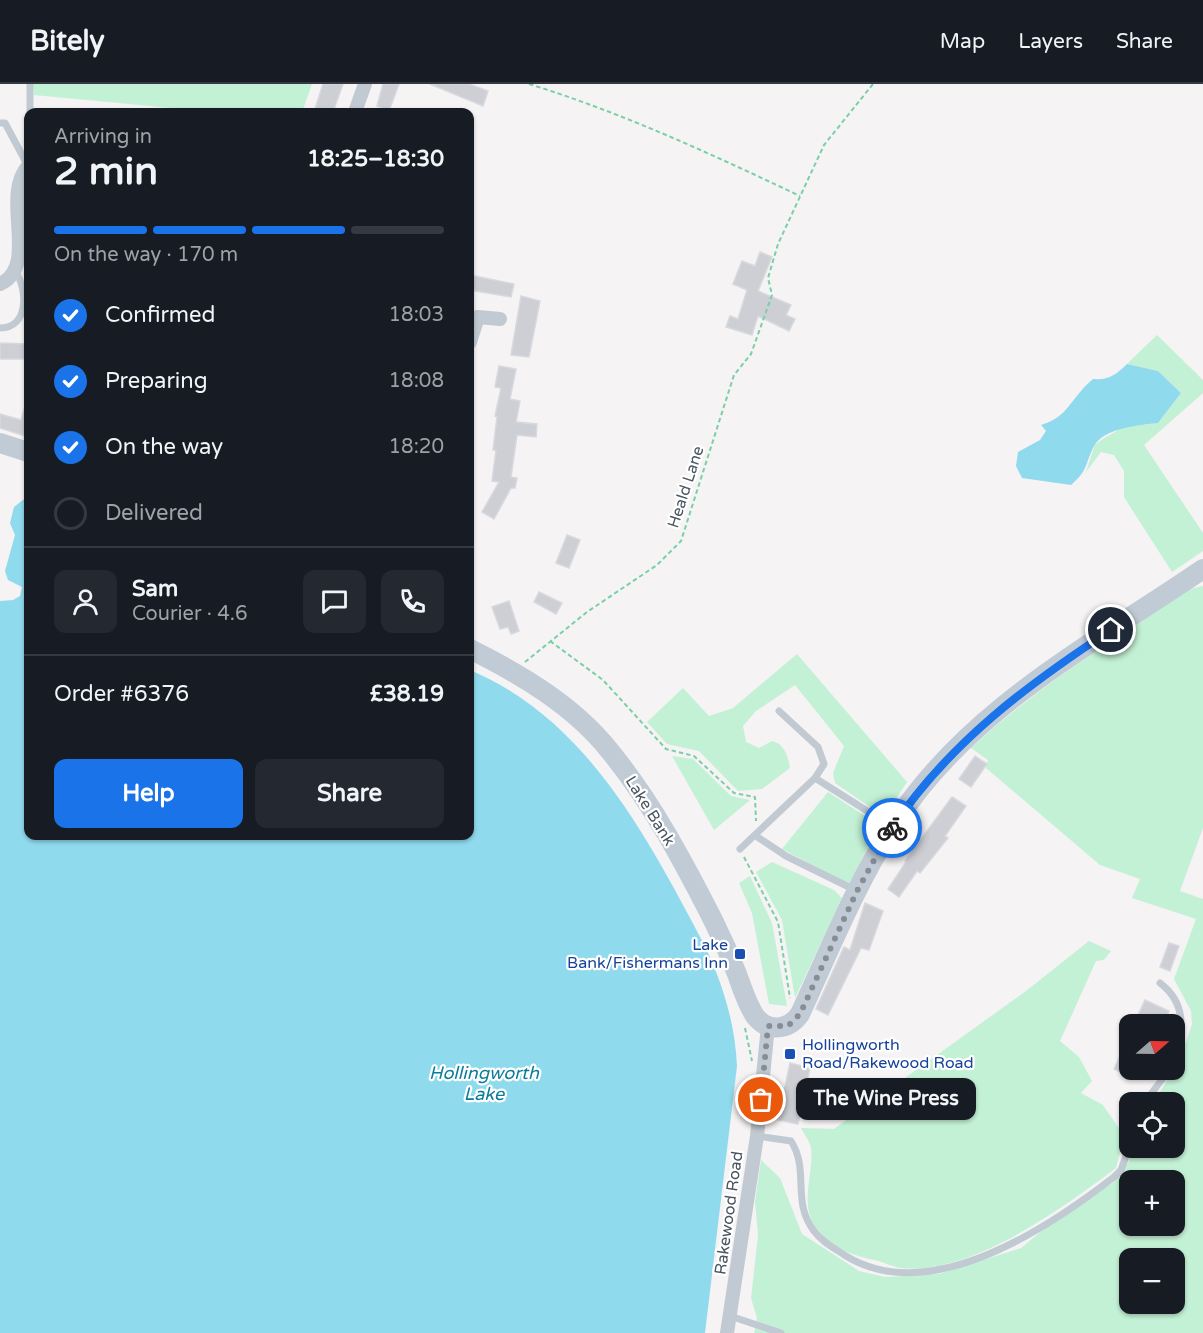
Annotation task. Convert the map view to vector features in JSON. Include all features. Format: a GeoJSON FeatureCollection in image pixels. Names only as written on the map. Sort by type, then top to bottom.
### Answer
{"type":"FeatureCollection","features":[{"type":"Feature","properties":{"kind":"main road"},"geometry":{"type":"LineString","coordinates":[[0,443],[24,451]]}},
{"type":"Feature","properties":{"kind":"main road"},"geometry":{"type":"LineString","coordinates":[[768,1026],[788,1026],[800,1014],[857,891],[893,826],[918,791],[947,757],[990,717],[1039,677],[1203,569]]}},
{"type":"Feature","properties":{"kind":"main road","name":"Lake Bank"},"geometry":{"type":"LineString","coordinates":[[474,651],[515,672],[572,713],[608,748],[652,808],[713,921],[754,1015],[768,1026]]}},
{"type":"Feature","properties":{"kind":"street"},"geometry":{"type":"LineString","coordinates":[[356,108],[365,84]]}},
{"type":"Feature","properties":{"kind":"street"},"geometry":{"type":"LineString","coordinates":[[0,284],[13,277],[18,262],[17,195],[19,182],[24,173]]}},
{"type":"Feature","properties":{"kind":"street"},"geometry":{"type":"LineString","coordinates":[[474,330],[478,317],[500,320]]}},
{"type":"Feature","properties":{"kind":"street","name":"Rakewood Road"},"geometry":{"type":"LineString","coordinates":[[727,1333],[757,1136],[768,1026]]}},
{"type":"Feature","properties":{"kind":"lane"},"geometry":{"type":"LineString","coordinates":[[30,84],[30,108]]}},
{"type":"Feature","properties":{"kind":"lane"},"geometry":{"type":"LineString","coordinates":[[0,123],[5,123],[24,158]]}},
{"type":"Feature","properties":{"kind":"lane"},"geometry":{"type":"LineString","coordinates":[[0,328],[14,325],[20,320],[23,312],[21,280],[15,272]]}},
{"type":"Feature","properties":{"kind":"lane"},"geometry":{"type":"LineString","coordinates":[[740,849],[815,778],[824,764],[818,747],[779,711]]}},
{"type":"Feature","properties":{"kind":"lane"},"geometry":{"type":"LineString","coordinates":[[815,778],[893,826]]}},
{"type":"Feature","properties":{"kind":"lane"},"geometry":{"type":"LineString","coordinates":[[756,836],[786,856],[857,891]]}},
{"type":"Feature","properties":{"kind":"lane"},"geometry":{"type":"LineString","coordinates":[[1160,983],[1180,1006],[1181,1014]]}},
{"type":"Feature","properties":{"kind":"lane"},"geometry":{"type":"LineString","coordinates":[[757,1136],[791,1141],[797,1150],[802,1163],[801,1207],[813,1230],[824,1242],[863,1266],[908,1273],[934,1271],[965,1263],[1037,1228],[1114,1177],[1121,1170],[1125,1158]]}},
{"type":"Feature","properties":{"kind":"lane"},"geometry":{"type":"LineString","coordinates":[[730,1316],[781,1333]]}},
{"type":"Feature","properties":{"kind":"path"},"geometry":{"type":"LineString","coordinates":[[529,84],[568,96],[685,142],[800,196]]}},
{"type":"Feature","properties":{"kind":"path","name":"Heald Lane"},"geometry":{"type":"LineString","coordinates":[[522,665],[549,640],[657,565],[681,541],[734,375],[751,354],[772,296],[768,278],[778,244],[824,145],[873,84]]}},
{"type":"Feature","properties":{"kind":"path"},"geometry":{"type":"LineString","coordinates":[[549,640],[603,680],[666,749],[694,756],[734,793],[755,797],[756,836]]}},
{"type":"Feature","properties":{"kind":"path"},"geometry":{"type":"LineString","coordinates":[[740,849],[778,922],[792,1006],[800,1014]]}},
{"type":"Feature","properties":{"kind":"path"},"geometry":{"type":"LineString","coordinates":[[744,1020],[753,1067],[763,1081]]}},
{"type":"Feature","properties":{"kind":"green space"},"geometry":{"type":"Polygon","coordinates":[[[33,84],[312,84],[303,108],[171,108],[34,95],[33,84]]]}},
{"type":"Feature","properties":{"kind":"green space"},"geometry":{"type":"Polygon","coordinates":[[[1157,335],[1203,380],[1203,393],[1144,445],[1203,533],[1203,551],[1172,572],[1124,497],[1124,471],[1114,455],[1101,452],[1086,472],[1095,444],[1123,427],[1158,423],[1181,393],[1158,371],[1127,364],[1157,335]]]}},
{"type":"Feature","properties":{"kind":"green space"},"geometry":{"type":"Polygon","coordinates":[[[1203,586],[1203,828],[1180,891],[1203,899],[1203,1333],[754,1333],[757,1318],[751,1298],[758,1235],[755,1202],[761,1160],[780,1178],[802,1234],[859,1271],[885,1277],[939,1274],[1021,1248],[1054,1221],[1114,1182],[1119,1175],[1119,1236],[1185,1236],[1185,1170],[1123,1170],[1130,1158],[1185,1158],[1185,1092],[1160,1092],[1167,1080],[1185,1080],[1185,1045],[1192,1024],[1191,1011],[1174,979],[1196,919],[1132,898],[1140,879],[1100,865],[986,768],[988,760],[971,748],[1023,704],[1105,645],[1190,589],[1203,586]]]}},
{"type":"Feature","properties":{"kind":"green space"},"geometry":{"type":"Polygon","coordinates":[[[797,654],[907,782],[889,809],[880,814],[835,783],[833,773],[844,746],[795,685],[756,711],[743,726],[746,742],[759,748],[772,741],[783,748],[788,760],[790,768],[762,789],[738,791],[699,751],[667,744],[647,722],[683,688],[709,716],[733,708],[797,654]]]}},
{"type":"Feature","properties":{"kind":"green space"},"geometry":{"type":"Polygon","coordinates":[[[672,756],[693,759],[731,796],[750,800],[714,830],[672,756]]]}},
{"type":"Feature","properties":{"kind":"green space"},"geometry":{"type":"Polygon","coordinates":[[[828,792],[879,825],[849,884],[782,849],[828,792]]]}},
{"type":"Feature","properties":{"kind":"green space"},"geometry":{"type":"Polygon","coordinates":[[[772,862],[834,890],[842,898],[795,998],[782,920],[756,872],[772,862]]]}},
{"type":"Feature","properties":{"kind":"green space"},"geometry":{"type":"Polygon","coordinates":[[[750,876],[772,923],[787,1006],[769,1004],[752,913],[739,883],[750,876]]]}},
{"type":"Feature","properties":{"kind":"green space"},"geometry":{"type":"Polygon","coordinates":[[[1089,941],[1111,951],[1104,960],[1096,961],[1060,1041],[1079,1057],[1092,1081],[1081,1093],[1103,1105],[1119,1129],[1119,1156],[1116,1168],[1015,1236],[957,1261],[928,1267],[895,1267],[849,1253],[826,1239],[814,1225],[810,1216],[808,1197],[811,1148],[801,1128],[834,1129],[1026,991],[1089,941]]]}},
{"type":"Feature","properties":{"kind":"water"},"geometry":{"type":"Polygon","coordinates":[[[1127,364],[1158,371],[1181,393],[1158,423],[1123,428],[1106,435],[1094,446],[1084,471],[1071,485],[1022,478],[1016,466],[1018,452],[1040,440],[1046,431],[1041,425],[1064,412],[1093,379],[1112,376],[1127,364]]]}},
{"type":"Feature","properties":{"kind":"water","name":"Hollingworth Lake"},"geometry":{"type":"Polygon","coordinates":[[[24,499],[24,840],[474,840],[474,672],[512,692],[548,719],[581,751],[637,825],[661,865],[705,946],[723,990],[731,1019],[737,1066],[705,1333],[0,1333],[0,601],[13,600],[20,596],[22,587],[8,580],[5,571],[15,535],[10,523],[14,507],[24,499]]]}},
{"type":"Feature","properties":{"kind":"building"},"geometry":{"type":"Polygon","coordinates":[[[323,84],[343,84],[334,108],[315,108],[323,84]]]}},
{"type":"Feature","properties":{"kind":"building"},"geometry":{"type":"Polygon","coordinates":[[[383,84],[399,84],[390,108],[377,106],[383,84]]]}},
{"type":"Feature","properties":{"kind":"building"},"geometry":{"type":"Polygon","coordinates":[[[430,84],[469,84],[488,91],[483,106],[430,84]]]}},
{"type":"Feature","properties":{"kind":"building"},"geometry":{"type":"Polygon","coordinates":[[[760,252],[772,257],[758,291],[791,305],[786,315],[795,319],[789,331],[758,316],[752,335],[726,327],[730,316],[738,319],[747,290],[733,284],[742,261],[755,266],[760,252]]]}},
{"type":"Feature","properties":{"kind":"building"},"geometry":{"type":"Polygon","coordinates":[[[474,276],[514,284],[511,297],[474,291],[474,276]]]}},
{"type":"Feature","properties":{"kind":"building"},"geometry":{"type":"Polygon","coordinates":[[[521,296],[540,301],[529,357],[511,355],[521,296]]]}},
{"type":"Feature","properties":{"kind":"building"},"geometry":{"type":"Polygon","coordinates":[[[0,343],[24,344],[24,359],[0,359],[0,343]]]}},
{"type":"Feature","properties":{"kind":"building"},"geometry":{"type":"Polygon","coordinates":[[[499,366],[516,369],[510,399],[520,401],[516,422],[537,424],[536,437],[517,435],[511,477],[517,478],[515,488],[511,488],[494,519],[482,512],[499,482],[492,481],[496,450],[493,450],[497,417],[495,416],[501,388],[495,387],[499,366]]]}},
{"type":"Feature","properties":{"kind":"building"},"geometry":{"type":"Polygon","coordinates":[[[24,410],[24,436],[0,428],[0,414],[21,420],[24,410]]]}},
{"type":"Feature","properties":{"kind":"building"},"geometry":{"type":"Polygon","coordinates":[[[567,535],[580,540],[569,568],[556,563],[567,535]]]}},
{"type":"Feature","properties":{"kind":"building"},"geometry":{"type":"Polygon","coordinates":[[[539,592],[562,603],[556,614],[534,602],[539,592]]]}},
{"type":"Feature","properties":{"kind":"building"},"geometry":{"type":"Polygon","coordinates":[[[509,601],[519,631],[511,634],[508,627],[500,629],[492,607],[509,601]]]}},
{"type":"Feature","properties":{"kind":"building"},"geometry":{"type":"Polygon","coordinates":[[[975,756],[987,764],[971,787],[959,779],[975,756]]]}},
{"type":"Feature","properties":{"kind":"building"},"geometry":{"type":"Polygon","coordinates":[[[952,797],[966,806],[945,836],[948,838],[920,873],[917,871],[899,897],[888,889],[905,861],[952,797]]]}},
{"type":"Feature","properties":{"kind":"building"},"geometry":{"type":"Polygon","coordinates":[[[865,903],[883,911],[869,950],[861,948],[828,1015],[816,1009],[844,947],[850,950],[865,903]]]}},
{"type":"Feature","properties":{"kind":"building"},"geometry":{"type":"Polygon","coordinates":[[[1169,943],[1179,946],[1170,971],[1160,967],[1169,943]]]}},
{"type":"Feature","properties":{"kind":"building"},"geometry":{"type":"Polygon","coordinates":[[[1145,1000],[1169,1011],[1168,1014],[1139,1014],[1145,1000]]]}},
{"type":"Feature","properties":{"kind":"building"},"geometry":{"type":"Polygon","coordinates":[[[1119,1058],[1119,1071],[1114,1069],[1119,1058]]]}},
{"type":"Feature","properties":{"kind":"building"},"geometry":{"type":"Polygon","coordinates":[[[790,1063],[810,1068],[798,1124],[778,1120],[790,1063]]]}},
{"type":"Feature","properties":{"kind":"way so far"},"geometry":{"type":"LineString","coordinates":[[761,1100],[767,1056],[768,1026],[780,1028],[795,1022],[857,891],[892,828]]}},
{"type":"Feature","properties":{"kind":"place","name":"Lake Bank/Fishermans Inn"},"geometry":{"type":"Point","coordinates":[740,954]}},
{"type":"Feature","properties":{"kind":"place","name":"Hollingworth Road/Rakewood Road"},"geometry":{"type":"Point","coordinates":[790,1054]}},
{"type":"Feature","properties":{"kind":"place","name":"The Wine Press"},"geometry":{"type":"Point","coordinates":[761,1100]}},
{"type":"Feature","properties":{"kind":"route"},"geometry":{"type":"LineString","coordinates":[[892,828],[918,791],[947,757],[990,717],[1039,677],[1111,630]]}}]}
